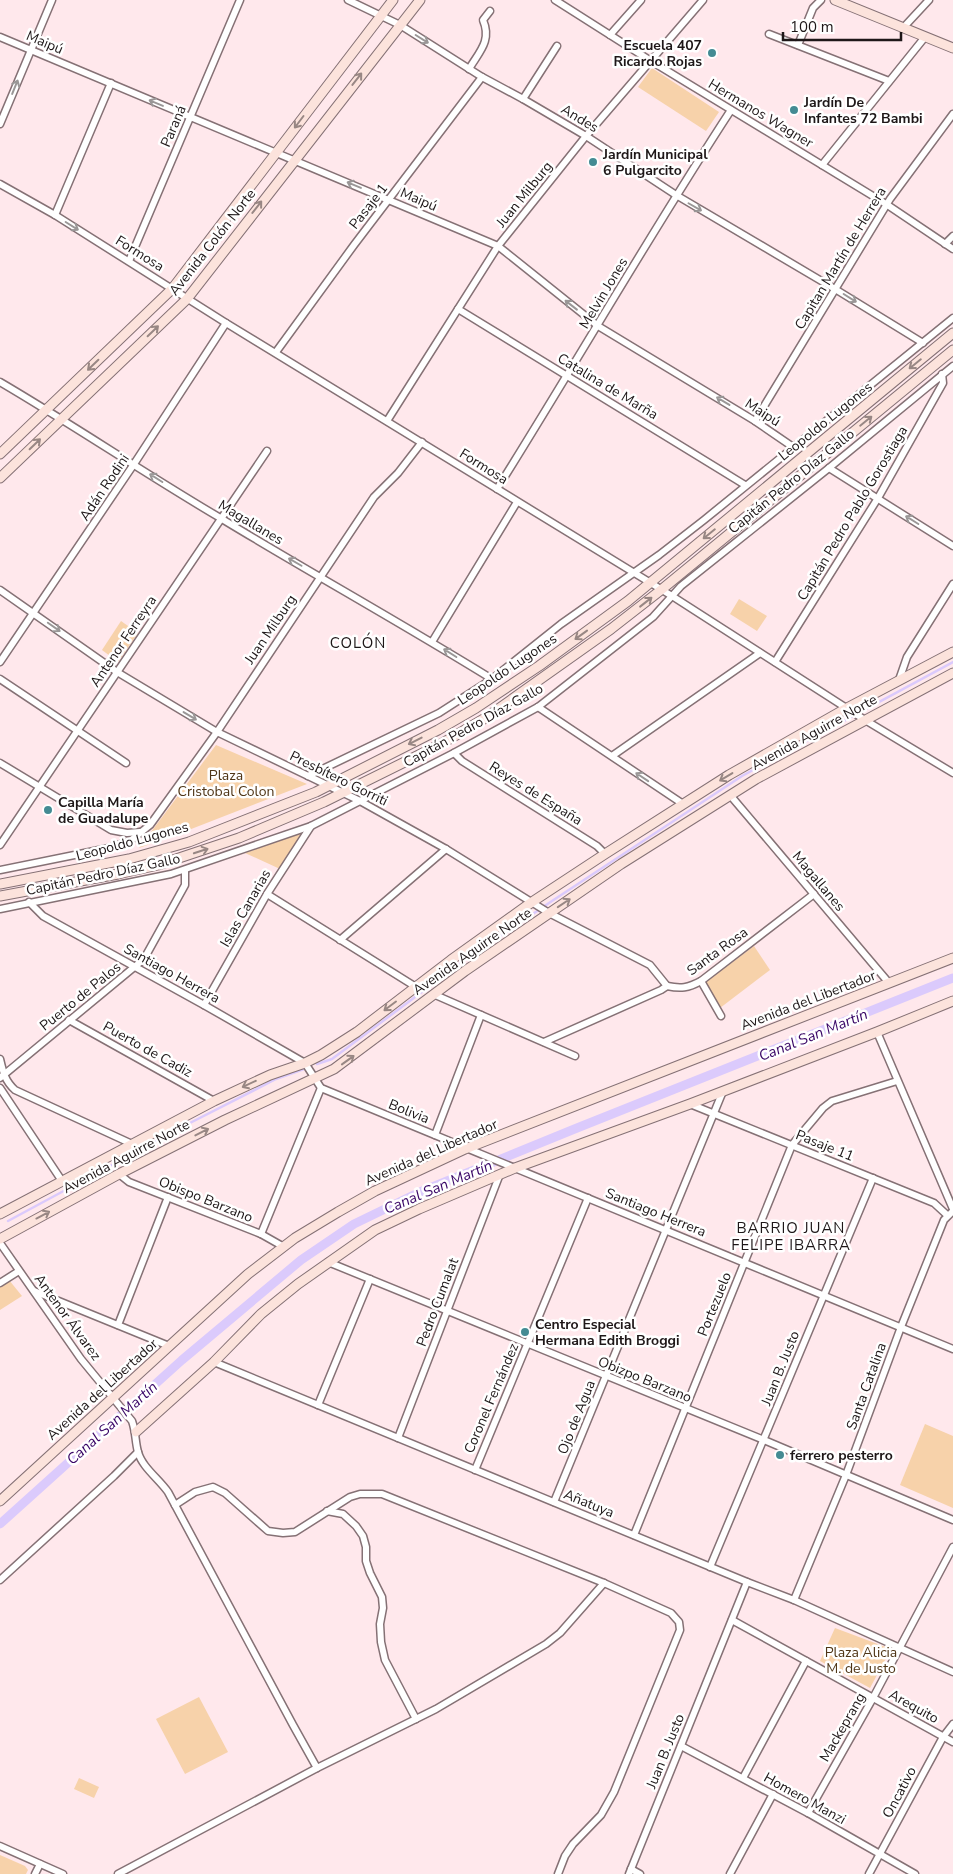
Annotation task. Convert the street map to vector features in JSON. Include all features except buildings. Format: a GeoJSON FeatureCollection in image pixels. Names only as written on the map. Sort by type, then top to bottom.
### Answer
{"type":"FeatureCollection","features":[{"type":"Feature","properties":{"kind":"main road","name":"Avenida Colón Norte"},"geometry":{"type":"LineString","coordinates":[[0,454],[172,289],[393,0]]}},
{"type":"Feature","properties":{"kind":"main road","name":"Avenida Colón Norte"},"geometry":{"type":"LineString","coordinates":[[0,478],[187,298],[420,0]]}},
{"type":"Feature","properties":{"kind":"main road"},"geometry":{"type":"LineString","coordinates":[[835,0],[953,48]]}},
{"type":"Feature","properties":{"kind":"main road","name":"Leopoldo Lugones"},"geometry":{"type":"LineString","coordinates":[[0,884],[102,865],[190,842],[316,792],[438,730],[476,708],[546,661],[628,601],[953,334]]}},
{"type":"Feature","properties":{"kind":"main road","name":"Leopoldo Lugones"},"geometry":{"type":"LineString","coordinates":[[0,896],[158,864],[239,838],[343,792],[441,744],[487,717],[611,629],[953,350]]}},
{"type":"Feature","properties":{"kind":"main road","name":"Avenida Aguirre Norte"},"geometry":{"type":"LineString","coordinates":[[0,1214],[214,1101],[270,1075],[305,1063],[321,1055],[357,1032],[416,987],[605,854],[728,775],[953,652]]}},
{"type":"Feature","properties":{"kind":"main road","name":"Avenida Aguirre Norte"},"geometry":{"type":"LineString","coordinates":[[0,1238],[119,1174],[343,1063],[433,994],[546,912],[621,864],[730,795],[863,718],[953,673]]}},
{"type":"Feature","properties":{"kind":"main road","name":"Avenida del Libertador"},"geometry":{"type":"LineString","coordinates":[[0,1501],[116,1401],[169,1346],[248,1274],[284,1246],[338,1212],[375,1191],[465,1149],[953,958]]}},
{"type":"Feature","properties":{"kind":"main road"},"geometry":{"type":"LineString","coordinates":[[136,1432],[214,1362],[261,1314],[298,1284],[375,1230],[514,1168],[690,1104],[953,1001]]}},
{"type":"Feature","properties":{"kind":"street"},"geometry":{"type":"LineString","coordinates":[[0,124],[52,0]]}},
{"type":"Feature","properties":{"kind":"street","name":"Paraná"},"geometry":{"type":"LineString","coordinates":[[129,261],[240,0]]}},
{"type":"Feature","properties":{"kind":"street","name":"Andes"},"geometry":{"type":"LineString","coordinates":[[348,0],[400,25],[482,77],[586,136],[676,195],[836,289],[923,343]]}},
{"type":"Feature","properties":{"kind":"street","name":"Hermanos Wagner"},"geometry":{"type":"LineString","coordinates":[[555,0],[651,61],[886,204],[953,249]]}},
{"type":"Feature","properties":{"kind":"street"},"geometry":{"type":"LineString","coordinates":[[610,35],[641,0]]}},
{"type":"Feature","properties":{"kind":"street","name":"Juan Milburg"},"geometry":{"type":"LineString","coordinates":[[387,421],[498,246],[586,136],[703,0]]}},
{"type":"Feature","properties":{"kind":"street"},"geometry":{"type":"LineString","coordinates":[[798,45],[813,8],[821,0]]}},
{"type":"Feature","properties":{"kind":"street"},"geometry":{"type":"LineString","coordinates":[[903,28],[929,0]]}},
{"type":"Feature","properties":{"kind":"street"},"geometry":{"type":"LineString","coordinates":[[469,69],[486,42],[488,35],[483,20],[490,11]]}},
{"type":"Feature","properties":{"kind":"street"},"geometry":{"type":"LineString","coordinates":[[769,34],[889,81]]}},
{"type":"Feature","properties":{"kind":"street","name":"Maipú"},"geometry":{"type":"LineString","coordinates":[[0,37],[498,246],[598,326],[755,421],[793,447]]}},
{"type":"Feature","properties":{"kind":"street"},"geometry":{"type":"LineString","coordinates":[[822,165],[925,37]]}},
{"type":"Feature","properties":{"kind":"street"},"geometry":{"type":"LineString","coordinates":[[523,99],[557,46]]}},
{"type":"Feature","properties":{"kind":"street","name":"Pasaje 1"},"geometry":{"type":"LineString","coordinates":[[276,352],[482,77]]}},
{"type":"Feature","properties":{"kind":"street"},"geometry":{"type":"LineString","coordinates":[[55,215],[111,83]]}},
{"type":"Feature","properties":{"kind":"street","name":"Melvin Jones"},"geometry":{"type":"LineString","coordinates":[[497,489],[568,376],[676,195],[731,110]]}},
{"type":"Feature","properties":{"kind":"street","name":"Capitan Martín de Herrera"},"geometry":{"type":"LineString","coordinates":[[755,421],[886,204],[953,114]]}},
{"type":"Feature","properties":{"kind":"street","name":"Formosa"},"geometry":{"type":"LineString","coordinates":[[0,184],[55,215],[226,323],[672,596],[953,773]]}},
{"type":"Feature","properties":{"kind":"street"},"geometry":{"type":"LineString","coordinates":[[945,244],[953,236]]}},
{"type":"Feature","properties":{"kind":"street","name":"Catalina de Marña"},"geometry":{"type":"LineString","coordinates":[[458,309],[746,485]]}},
{"type":"Feature","properties":{"kind":"street","name":"Capitán Pedro Díaz Gallo"},"geometry":{"type":"LineString","coordinates":[[308,776],[439,713],[492,678],[561,624],[704,520],[953,318]]}},
{"type":"Feature","properties":{"kind":"street","name":"Adán Rodini"},"geometry":{"type":"LineString","coordinates":[[0,662],[134,464],[226,323]]}},
{"type":"Feature","properties":{"kind":"street","name":"Capitán Pedro Díaz Gallo"},"geometry":{"type":"LineString","coordinates":[[0,909],[186,870],[311,826],[454,753],[538,707],[654,617],[681,586],[953,366]]}},
{"type":"Feature","properties":{"kind":"street","name":"Capitán Pedro Pablo Gorostiaga"},"geometry":{"type":"LineString","coordinates":[[775,662],[878,498],[943,383],[942,374]]}},
{"type":"Feature","properties":{"kind":"street","name":"Magallanes"},"geometry":{"type":"LineString","coordinates":[[0,382],[62,418],[221,519],[492,678]]}},
{"type":"Feature","properties":{"kind":"street","name":"Juan Milburg"},"geometry":{"type":"LineString","coordinates":[[0,870],[109,848],[130,841],[150,825],[217,732],[374,497],[398,473],[422,442]]}},
{"type":"Feature","properties":{"kind":"street","name":"Antenor Ferreyra"},"geometry":{"type":"LineString","coordinates":[[0,845],[267,451]]}},
{"type":"Feature","properties":{"kind":"street"},"geometry":{"type":"LineString","coordinates":[[829,468],[953,546]]}},
{"type":"Feature","properties":{"kind":"street"},"geometry":{"type":"LineString","coordinates":[[432,642],[517,502]]}},
{"type":"Feature","properties":{"kind":"street"},"geometry":{"type":"LineString","coordinates":[[899,680],[907,657],[953,584]]}},
{"type":"Feature","properties":{"kind":"street","name":"Presbítero Gorriti"},"geometry":{"type":"LineString","coordinates":[[0,590],[118,672],[217,732],[343,792],[446,849],[546,912],[650,965],[667,986]]}},
{"type":"Feature","properties":{"kind":"street"},"geometry":{"type":"LineString","coordinates":[[612,756],[760,652]]}},
{"type":"Feature","properties":{"kind":"street"},"geometry":{"type":"LineString","coordinates":[[0,679],[126,763]]}},
{"type":"Feature","properties":{"kind":"street"},"geometry":{"type":"LineString","coordinates":[[538,707],[683,804]]}},
{"type":"Feature","properties":{"kind":"street","name":"Reyes de España"},"geometry":{"type":"LineString","coordinates":[[454,753],[462,761],[597,846],[605,854]]}},
{"type":"Feature","properties":{"kind":"street"},"geometry":{"type":"LineString","coordinates":[[0,763],[111,830],[127,833],[142,832]]}},
{"type":"Feature","properties":{"kind":"street","name":"Magallanes"},"geometry":{"type":"LineString","coordinates":[[730,795],[889,983]]}},
{"type":"Feature","properties":{"kind":"street","name":"Islas Canarias"},"geometry":{"type":"LineString","coordinates":[[204,1005],[267,894],[311,826]]}},
{"type":"Feature","properties":{"kind":"street"},"geometry":{"type":"LineString","coordinates":[[340,940],[446,849]]}},
{"type":"Feature","properties":{"kind":"street","name":"Puerto de Palos"},"geometry":{"type":"LineString","coordinates":[[2,1076],[136,967],[144,958],[185,885],[186,870]]}},
{"type":"Feature","properties":{"kind":"street"},"geometry":{"type":"LineString","coordinates":[[267,894],[416,987]]}},
{"type":"Feature","properties":{"kind":"street","name":"Santa Rosa"},"geometry":{"type":"LineString","coordinates":[[544,1042],[667,986],[678,989],[688,988],[701,981],[814,894]]}},
{"type":"Feature","properties":{"kind":"street","name":"Santiago Herrera"},"geometry":{"type":"LineString","coordinates":[[29,902],[43,916],[305,1063]]}},
{"type":"Feature","properties":{"kind":"street"},"geometry":{"type":"LineString","coordinates":[[701,981],[721,1016]]}},
{"type":"Feature","properties":{"kind":"street"},"geometry":{"type":"LineString","coordinates":[[433,994],[575,1056]]}},
{"type":"Feature","properties":{"kind":"street"},"geometry":{"type":"LineString","coordinates":[[435,1135],[481,1015]]}},
{"type":"Feature","properties":{"kind":"street","name":"Puerto de Cadiz"},"geometry":{"type":"LineString","coordinates":[[69,1020],[214,1101]]}},
{"type":"Feature","properties":{"kind":"street"},"geometry":{"type":"LineString","coordinates":[[877,1032],[897,1081],[950,1195],[951,1212]]}},
{"type":"Feature","properties":{"kind":"street"},"geometry":{"type":"LineString","coordinates":[[0,1060],[2,1076],[14,1090],[132,1144]]}},
{"type":"Feature","properties":{"kind":"street","name":"Bolivia"},"geometry":{"type":"LineString","coordinates":[[305,1063],[321,1088],[514,1168]]}},
{"type":"Feature","properties":{"kind":"street","name":"Portezuelo"},"geometry":{"type":"LineString","coordinates":[[634,1535],[792,1145],[823,1108],[832,1101],[897,1081]]}},
{"type":"Feature","properties":{"kind":"street"},"geometry":{"type":"LineString","coordinates":[[0,1088],[62,1181]]}},
{"type":"Feature","properties":{"kind":"street"},"geometry":{"type":"LineString","coordinates":[[261,1234],[321,1088]]}},
{"type":"Feature","properties":{"kind":"street","name":"Ojo de Agua"},"geometry":{"type":"LineString","coordinates":[[554,1502],[723,1091]]}},
{"type":"Feature","properties":{"kind":"street","name":"Pasaje 11"},"geometry":{"type":"LineString","coordinates":[[690,1104],[934,1203],[951,1212]]}},
{"type":"Feature","properties":{"kind":"street","name":"Santiago Herrera"},"geometry":{"type":"LineString","coordinates":[[514,1168],[953,1349]]}},
{"type":"Feature","properties":{"kind":"street","name":"Obispo Barzano"},"geometry":{"type":"LineString","coordinates":[[119,1174],[129,1182],[261,1234],[284,1246]]}},
{"type":"Feature","properties":{"kind":"street","name":"Pedro Cumalat"},"geometry":{"type":"LineString","coordinates":[[398,1438],[500,1174]]}},
{"type":"Feature","properties":{"kind":"street","name":"Juan B. Justo"},"geometry":{"type":"LineString","coordinates":[[710,1566],[873,1178]]}},
{"type":"Feature","properties":{"kind":"street"},"geometry":{"type":"LineString","coordinates":[[118,1325],[168,1197]]}},
{"type":"Feature","properties":{"kind":"street","name":"Coronel Fernández"},"geometry":{"type":"LineString","coordinates":[[475,1470],[588,1198]]}},
{"type":"Feature","properties":{"kind":"street","name":"Santa Catalina"},"geometry":{"type":"LineString","coordinates":[[794,1600],[846,1475],[901,1327],[951,1212]]}},
{"type":"Feature","properties":{"kind":"street","name":"Antenor Álvarez"},"geometry":{"type":"LineString","coordinates":[[0,1243],[81,1359],[132,1421],[136,1432]]}},
{"type":"Feature","properties":{"kind":"street","name":"Obizpo Barzano"},"geometry":{"type":"LineString","coordinates":[[328,1262],[764,1440],[953,1520]]}},
{"type":"Feature","properties":{"kind":"street"},"geometry":{"type":"LineString","coordinates":[[0,1283],[19,1270]]}},
{"type":"Feature","properties":{"kind":"street"},"geometry":{"type":"LineString","coordinates":[[318,1405],[370,1279]]}},
{"type":"Feature","properties":{"kind":"street"},"geometry":{"type":"LineString","coordinates":[[33,1291],[169,1346]]}},
{"type":"Feature","properties":{"kind":"street","name":"Añatuya"},"geometry":{"type":"LineString","coordinates":[[214,1362],[794,1600],[953,1672]]}},
{"type":"Feature","properties":{"kind":"street"},"geometry":{"type":"LineString","coordinates":[[136,1432],[138,1452],[143,1464],[161,1482],[175,1505],[288,1717],[318,1768]]}},
{"type":"Feature","properties":{"kind":"street"},"geometry":{"type":"LineString","coordinates":[[0,1580],[138,1452]]}},
{"type":"Feature","properties":{"kind":"street"},"geometry":{"type":"LineString","coordinates":[[175,1505],[195,1492],[213,1487],[225,1493],[268,1531],[283,1533],[295,1532],[350,1497],[360,1494],[382,1494],[604,1583],[671,1613],[679,1622],[680,1630],[614,1792],[601,1815],[573,1844],[565,1856],[558,1874]]}},
{"type":"Feature","properties":{"kind":"street"},"geometry":{"type":"LineString","coordinates":[[328,1511],[343,1514],[363,1536],[366,1548],[366,1561],[382,1597],[381,1642],[386,1660],[416,1719]]}},
{"type":"Feature","properties":{"kind":"street","name":"Mackeprang"},"geometry":{"type":"LineString","coordinates":[[808,1813],[873,1698],[953,1547]]}},
{"type":"Feature","properties":{"kind":"street","name":"Juan B. Justo"},"geometry":{"type":"LineString","coordinates":[[630,1872],[747,1582]]}},
{"type":"Feature","properties":{"kind":"street"},"geometry":{"type":"LineString","coordinates":[[118,1874],[318,1768],[436,1709],[553,1638],[576,1617],[604,1583]]}},
{"type":"Feature","properties":{"kind":"street","name":"Arequito"},"geometry":{"type":"LineString","coordinates":[[732,1620],[953,1742]]}},
{"type":"Feature","properties":{"kind":"street"},"geometry":{"type":"LineString","coordinates":[[743,1778],[806,1661]]}},
{"type":"Feature","properties":{"kind":"street","name":"Oncativo"},"geometry":{"type":"LineString","coordinates":[[869,1874],[943,1736],[953,1724]]}},
{"type":"Feature","properties":{"kind":"street","name":"Homero Manzi"},"geometry":{"type":"LineString","coordinates":[[681,1746],[808,1813],[915,1874]]}},
{"type":"Feature","properties":{"kind":"street"},"geometry":{"type":"LineString","coordinates":[[730,1874],[773,1794]]}},
{"type":"Feature","properties":{"kind":"street"},"geometry":{"type":"LineString","coordinates":[[0,1846],[63,1874]]}},
{"type":"Feature","properties":{"kind":"street"},"geometry":{"type":"LineString","coordinates":[[35,1874],[40,1864]]}},
{"type":"Feature","properties":{"kind":"street"},"geometry":{"type":"LineString","coordinates":[[630,1872],[640,1874]]}},
{"type":"Feature","properties":{"kind":"green space"},"geometry":{"type":"Polygon","coordinates":[[[652,68],[719,112],[706,131],[638,87],[652,68]]]}},
{"type":"Feature","properties":{"kind":"green space"},"geometry":{"type":"Polygon","coordinates":[[[739,599],[767,616],[757,631],[730,614],[739,599]]]}},
{"type":"Feature","properties":{"kind":"green space"},"geometry":{"type":"Polygon","coordinates":[[[121,621],[138,633],[118,662],[102,650],[121,621]]]}},
{"type":"Feature","properties":{"kind":"green space","name":"Plaza Cristobal Colon"},"geometry":{"type":"Polygon","coordinates":[[[216,745],[307,784],[139,848],[216,745]]]}},
{"type":"Feature","properties":{"kind":"green space"},"geometry":{"type":"Polygon","coordinates":[[[302,833],[280,869],[245,853],[302,833]]]}},
{"type":"Feature","properties":{"kind":"green space"},"geometry":{"type":"Polygon","coordinates":[[[754,946],[770,970],[720,1008],[706,982],[754,946]]]}},
{"type":"Feature","properties":{"kind":"green space"},"geometry":{"type":"Polygon","coordinates":[[[9,1280],[22,1296],[0,1310],[0,1286],[9,1280]]]}},
{"type":"Feature","properties":{"kind":"green space"},"geometry":{"type":"Polygon","coordinates":[[[925,1424],[953,1436],[953,1508],[900,1485],[925,1424]]]}},
{"type":"Feature","properties":{"kind":"green space","name":"Plaza Alicia M. de Justo"},"geometry":{"type":"Polygon","coordinates":[[[835,1628],[891,1649],[870,1688],[820,1661],[835,1628]]]}},
{"type":"Feature","properties":{"kind":"green space"},"geometry":{"type":"Polygon","coordinates":[[[199,1697],[228,1752],[185,1774],[156,1719],[199,1697]]]}},
{"type":"Feature","properties":{"kind":"green space"},"geometry":{"type":"Polygon","coordinates":[[[79,1778],[99,1787],[94,1798],[74,1789],[79,1778]]]}},
{"type":"Feature","properties":{"kind":"green space"},"geometry":{"type":"Polygon","coordinates":[[[0,1855],[25,1866],[28,1870],[26,1874],[0,1874],[0,1855]]]}},
{"type":"Feature","properties":{"kind":"waterway"},"geometry":{"type":"LineString","coordinates":[[317,1064],[332,1059],[462,962],[742,776],[953,662]]}},
{"type":"Feature","properties":{"kind":"waterway","name":"Canal San Martín"},"geometry":{"type":"LineString","coordinates":[[0,1524],[182,1360],[301,1260],[354,1224],[420,1192],[953,978]]}},
{"type":"Feature","properties":{"kind":"waterway"},"geometry":{"type":"LineString","coordinates":[[8,1221],[186,1125],[276,1079],[304,1069]]}},
{"type":"Feature","properties":{"kind":"place","name":"Escuela 407 Ricardo Rojas"},"geometry":{"type":"Point","coordinates":[712,53]}},
{"type":"Feature","properties":{"kind":"place","name":"Jardín De Infantes 72 Bambi"},"geometry":{"type":"Point","coordinates":[794,110]}},
{"type":"Feature","properties":{"kind":"place","name":"Jardín Municipal 6 Pulgarcito"},"geometry":{"type":"Point","coordinates":[593,162]}},
{"type":"Feature","properties":{"kind":"place","name":"Capilla María de Guadalupe"},"geometry":{"type":"Point","coordinates":[48,810]}},
{"type":"Feature","properties":{"kind":"place","name":"Centro Especial Hermana Edith Broggi"},"geometry":{"type":"Point","coordinates":[525,1332]}},
{"type":"Feature","properties":{"kind":"place","name":"ferrero pesterro"},"geometry":{"type":"Point","coordinates":[780,1455]}},
{"type":"Feature","properties":{"kind":"district","name":"COLÓN"},"geometry":{"type":"Point","coordinates":[358,643]}},
{"type":"Feature","properties":{"kind":"district","name":"BARRIO JUAN FELIPE IBARRA"},"geometry":{"type":"Point","coordinates":[791,1236]}}]}
